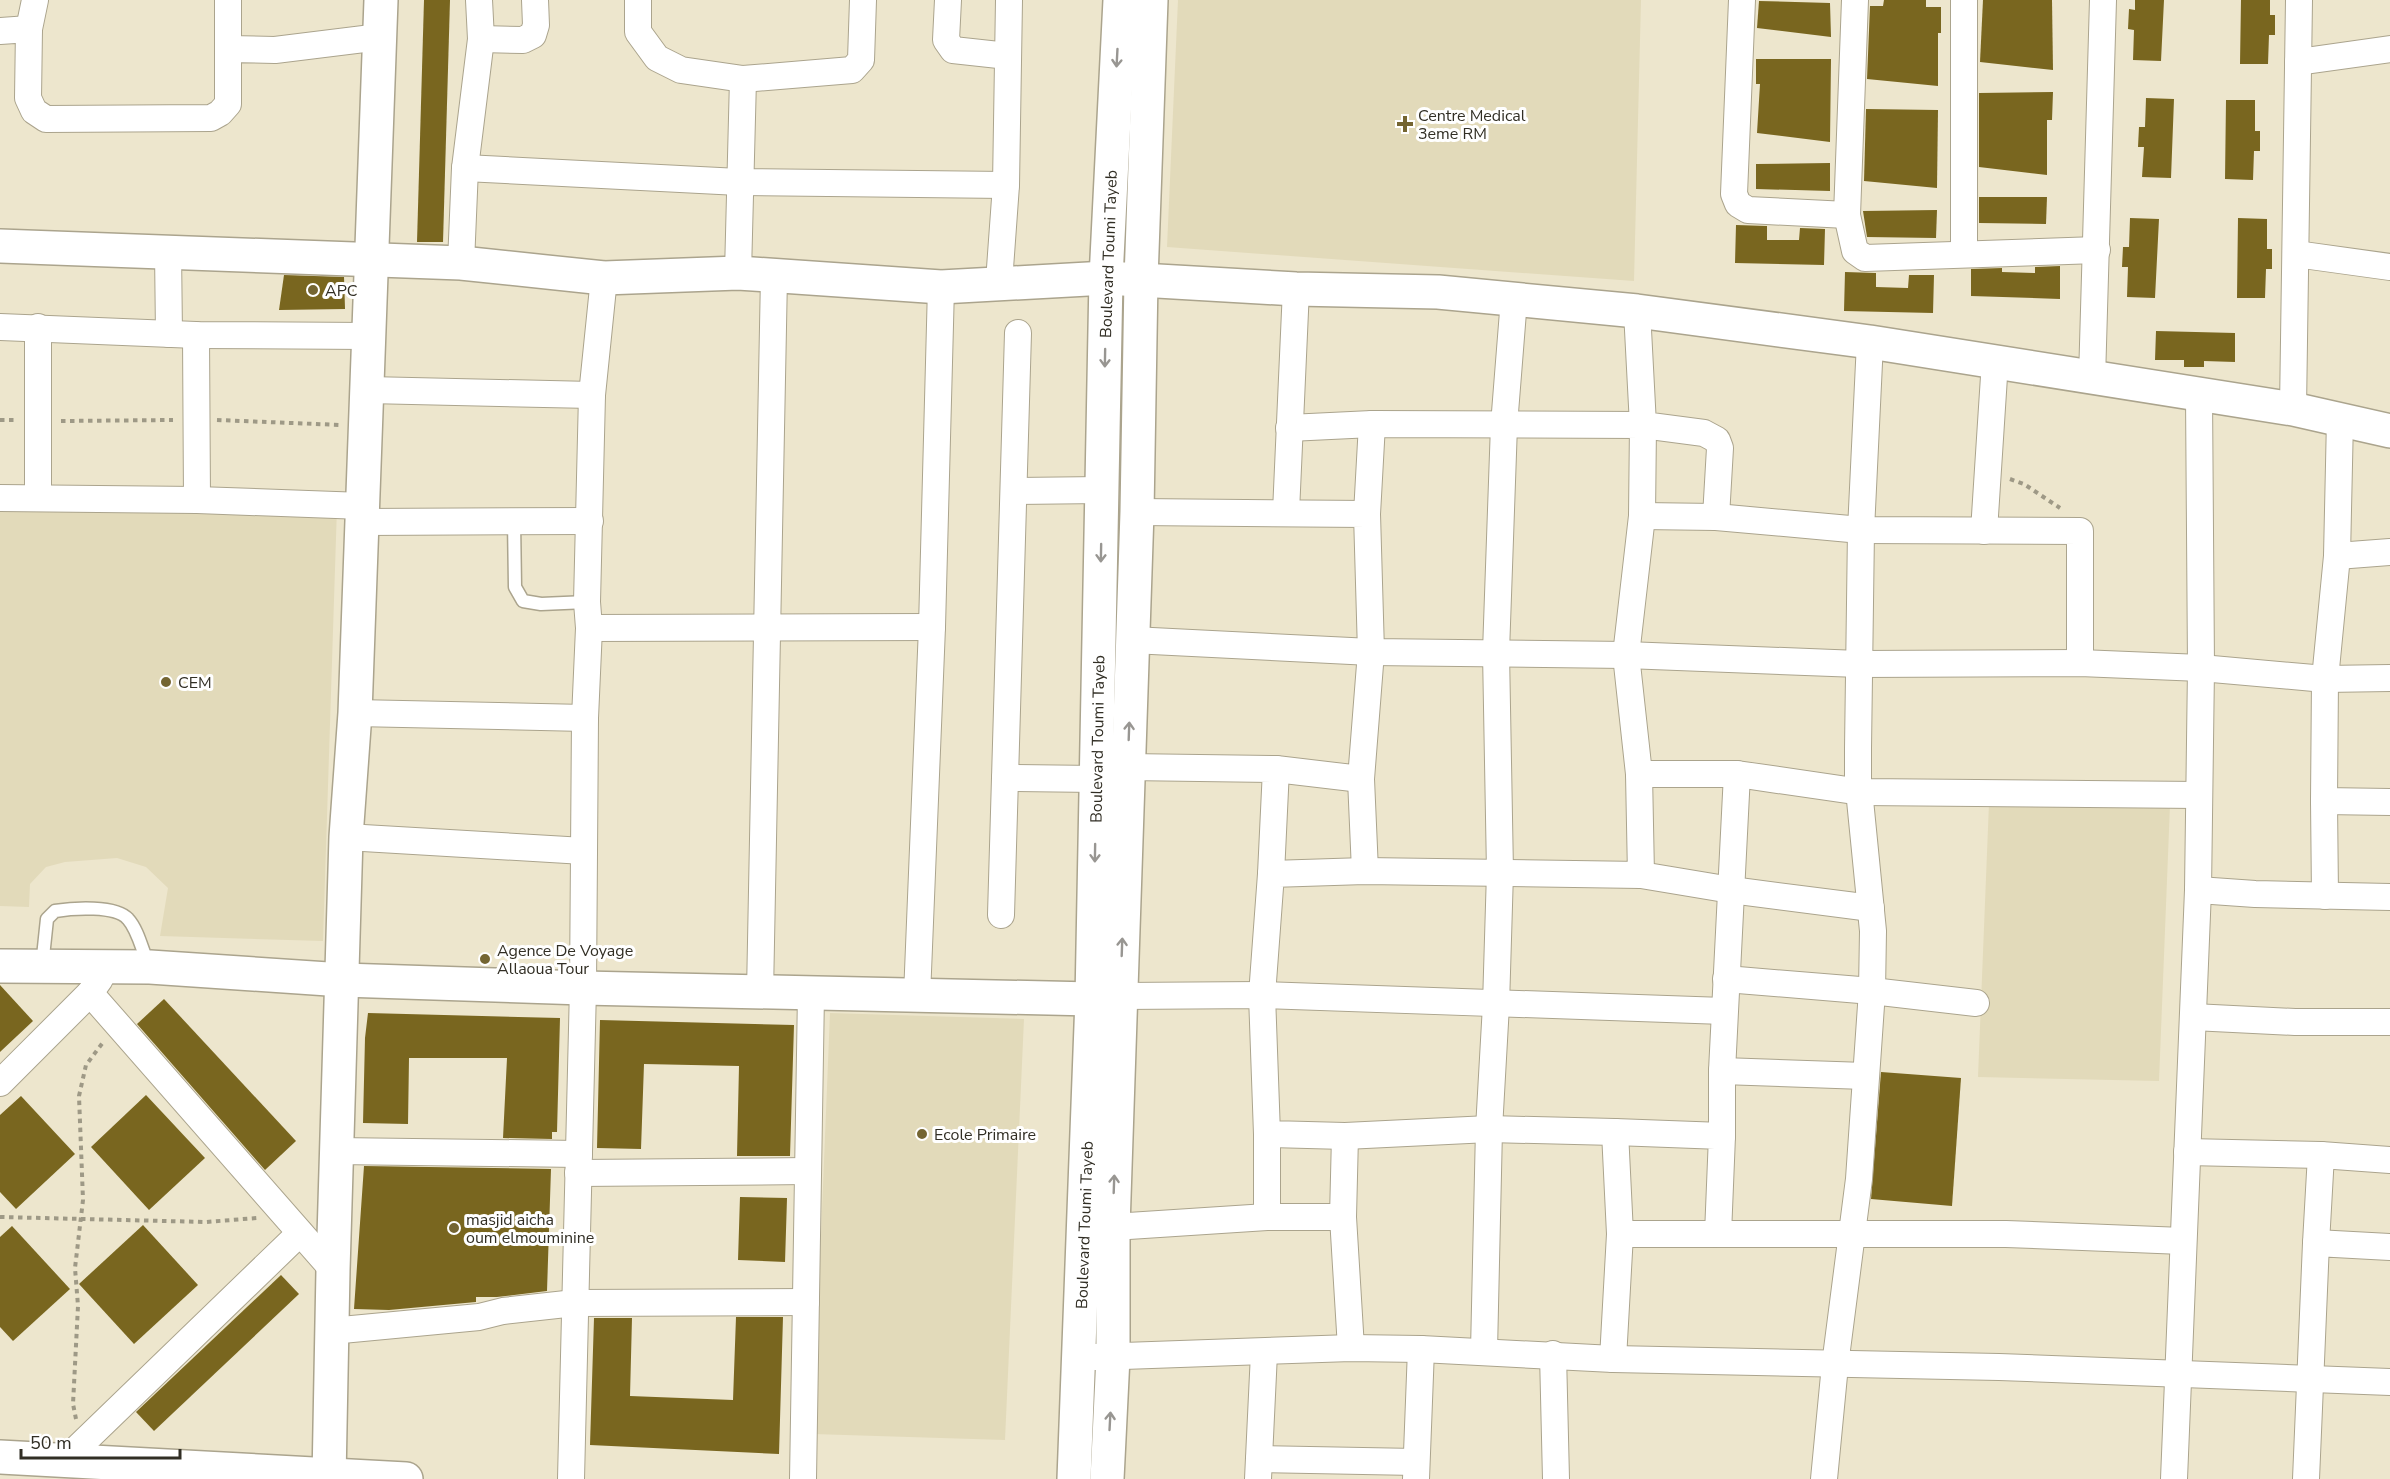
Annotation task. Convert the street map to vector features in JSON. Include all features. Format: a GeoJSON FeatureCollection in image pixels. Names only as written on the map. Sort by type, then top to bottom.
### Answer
{"type":"FeatureCollection","features":[{"type":"Feature","properties":{"kind":"street"},"geometry":{"type":"LineString","coordinates":[[35,0],[29,29],[28,98],[34,111],[46,119],[211,118],[220,113],[228,104],[228,0]]}},
{"type":"Feature","properties":{"kind":"street"},"geometry":{"type":"LineString","coordinates":[[329,1477],[331,1331],[346,837],[355,713],[381,0]]}},
{"type":"Feature","properties":{"kind":"street"},"geometry":{"type":"LineString","coordinates":[[461,263],[465,168],[481,39],[479,0]]}},
{"type":"Feature","properties":{"kind":"street"},"geometry":{"type":"LineString","coordinates":[[481,39],[523,40],[533,35],[536,25],[535,0]]}},
{"type":"Feature","properties":{"kind":"street"},"geometry":{"type":"LineString","coordinates":[[638,0],[638,32],[657,58],[681,70],[743,79],[852,70],[861,60],[863,0]]}},
{"type":"Feature","properties":{"kind":"street"},"geometry":{"type":"LineString","coordinates":[[948,0],[946,40],[953,50],[1008,56]]}},
{"type":"Feature","properties":{"kind":"street"},"geometry":{"type":"LineString","coordinates":[[999,282],[1006,185],[1009,0]]}},
{"type":"Feature","properties":{"kind":"street","name":"Boulevard Toumi Tayeb"},"geometry":{"type":"LineString","coordinates":[[1107,1479],[1113,1357],[1113,1227],[1096,779],[1106,278],[1120,0]]}},
{"type":"Feature","properties":{"kind":"street","name":"Boulevard Toumi Tayeb"},"geometry":{"type":"LineString","coordinates":[[1074,1479],[1079,1356],[1106,998],[1127,767],[1137,512],[1141,279],[1151,0]]}},
{"type":"Feature","properties":{"kind":"street"},"geometry":{"type":"LineString","coordinates":[[1742,0],[1734,194],[1738,204],[1748,210],[1846,215]]}},
{"type":"Feature","properties":{"kind":"street"},"geometry":{"type":"LineString","coordinates":[[1855,0],[1846,215],[1855,251],[1865,258],[2097,250]]}},
{"type":"Feature","properties":{"kind":"street"},"geometry":{"type":"LineString","coordinates":[[1964,0],[1964,254]]}},
{"type":"Feature","properties":{"kind":"street"},"geometry":{"type":"LineString","coordinates":[[2092,379],[2103,0]]}},
{"type":"Feature","properties":{"kind":"street"},"geometry":{"type":"LineString","coordinates":[[2293,409],[2299,0]]}},
{"type":"Feature","properties":{"kind":"street"},"geometry":{"type":"LineString","coordinates":[[0,31],[29,29]]}},
{"type":"Feature","properties":{"kind":"street"},"geometry":{"type":"LineString","coordinates":[[228,50],[275,50],[380,37]]}},
{"type":"Feature","properties":{"kind":"street"},"geometry":{"type":"LineString","coordinates":[[2298,62],[2390,49]]}},
{"type":"Feature","properties":{"kind":"street"},"geometry":{"type":"LineString","coordinates":[[738,273],[743,79]]}},
{"type":"Feature","properties":{"kind":"street"},"geometry":{"type":"LineString","coordinates":[[465,168],[739,182],[1006,185]]}},
{"type":"Feature","properties":{"kind":"street"},"geometry":{"type":"LineString","coordinates":[[0,246],[372,258],[461,263],[604,278],[738,273],[941,287],[999,282],[1106,278],[1296,289],[1438,292],[1637,311],[1870,342],[1995,361],[2092,379],[2293,409],[2390,431]]}},
{"type":"Feature","properties":{"kind":"street"},"geometry":{"type":"LineString","coordinates":[[168,251],[169,334]]}},
{"type":"Feature","properties":{"kind":"street"},"geometry":{"type":"LineString","coordinates":[[2296,254],[2390,267]]}},
{"type":"Feature","properties":{"kind":"street"},"geometry":{"type":"LineString","coordinates":[[760,993],[774,276]]}},
{"type":"Feature","properties":{"kind":"street"},"geometry":{"type":"LineString","coordinates":[[572,1479],[583,988],[585,718],[589,628],[586,602],[592,395],[604,278]]}},
{"type":"Feature","properties":{"kind":"street"},"geometry":{"type":"LineString","coordinates":[[917,996],[932,627],[941,287]]}},
{"type":"Feature","properties":{"kind":"street"},"geometry":{"type":"LineString","coordinates":[[1286,513],[1296,289]]}},
{"type":"Feature","properties":{"kind":"street"},"geometry":{"type":"LineString","coordinates":[[1484,1351],[1489,1129],[1497,1005],[1500,872],[1496,652],[1504,425],[1514,299]]}},
{"type":"Feature","properties":{"kind":"street"},"geometry":{"type":"LineString","coordinates":[[1637,311],[1643,425],[1642,516],[1626,655],[1639,774],[1641,874]]}},
{"type":"Feature","properties":{"kind":"street"},"geometry":{"type":"LineString","coordinates":[[0,327],[196,335],[368,336]]}},
{"type":"Feature","properties":{"kind":"street"},"geometry":{"type":"LineString","coordinates":[[38,327],[38,498]]}},
{"type":"Feature","properties":{"kind":"street"},"geometry":{"type":"LineString","coordinates":[[1001,915],[1018,333]]}},
{"type":"Feature","properties":{"kind":"street"},"geometry":{"type":"LineString","coordinates":[[196,335],[197,500]]}},
{"type":"Feature","properties":{"kind":"street"},"geometry":{"type":"LineString","coordinates":[[1824,1479],[1835,1365],[1859,1179],[1872,991],[1871,908],[1858,748],[1861,530],[1870,342]]}},
{"type":"Feature","properties":{"kind":"street"},"geometry":{"type":"LineString","coordinates":[[1983,531],[1995,361]]}},
{"type":"Feature","properties":{"kind":"street"},"geometry":{"type":"LineString","coordinates":[[368,390],[592,395]]}},
{"type":"Feature","properties":{"kind":"street"},"geometry":{"type":"LineString","coordinates":[[2174,1479],[2198,890],[2201,668],[2199,395]]}},
{"type":"Feature","properties":{"kind":"street"},"geometry":{"type":"LineString","coordinates":[[2325,896],[2325,679],[2337,556],[2340,419]]}},
{"type":"Feature","properties":{"kind":"street"},"geometry":{"type":"LineString","coordinates":[[1288,428],[1372,424],[1643,425],[1704,433],[1717,440],[1720,448],[1716,517]]}},
{"type":"Feature","properties":{"kind":"street"},"geometry":{"type":"LineString","coordinates":[[1365,871],[1361,778],[1371,652],[1367,514],[1372,424]]}},
{"type":"Feature","properties":{"kind":"street"},"geometry":{"type":"LineString","coordinates":[[1014,490],[1102,490]]}},
{"type":"Feature","properties":{"kind":"street"},"geometry":{"type":"LineString","coordinates":[[0,498],[197,500],[362,514],[514,521],[590,521]]}},
{"type":"Feature","properties":{"kind":"street"},"geometry":{"type":"LineString","coordinates":[[1137,512],[1367,514]]}},
{"type":"Feature","properties":{"kind":"street"},"geometry":{"type":"LineString","coordinates":[[1642,516],[1716,517],[1861,530],[2080,531],[2080,663]]}},
{"type":"Feature","properties":{"kind":"street"},"geometry":{"type":"LineString","coordinates":[[2337,556],[2390,552]]}},
{"type":"Feature","properties":{"kind":"street"},"geometry":{"type":"LineString","coordinates":[[589,628],[932,627]]}},
{"type":"Feature","properties":{"kind":"street"},"geometry":{"type":"LineString","coordinates":[[1132,640],[1371,652],[1626,655],[1859,664],[2080,663],[2201,668],[2325,679],[2390,678]]}},
{"type":"Feature","properties":{"kind":"street"},"geometry":{"type":"LineString","coordinates":[[355,713],[585,718]]}},
{"type":"Feature","properties":{"kind":"street"},"geometry":{"type":"LineString","coordinates":[[1127,767],[1276,769],[1361,778]]}},
{"type":"Feature","properties":{"kind":"street"},"geometry":{"type":"LineString","coordinates":[[1267,1217],[1267,1134],[1262,995],[1276,769]]}},
{"type":"Feature","properties":{"kind":"street"},"geometry":{"type":"LineString","coordinates":[[1639,774],[1737,774],[1861,792],[2199,795]]}},
{"type":"Feature","properties":{"kind":"street"},"geometry":{"type":"LineString","coordinates":[[1718,1234],[1724,1011],[1737,774]]}},
{"type":"Feature","properties":{"kind":"street"},"geometry":{"type":"LineString","coordinates":[[1005,778],[1096,779]]}},
{"type":"Feature","properties":{"kind":"street"},"geometry":{"type":"LineString","coordinates":[[2324,801],[2390,802]]}},
{"type":"Feature","properties":{"kind":"street"},"geometry":{"type":"LineString","coordinates":[[346,837],[584,851]]}},
{"type":"Feature","properties":{"kind":"street"},"geometry":{"type":"LineString","coordinates":[[1271,874],[1365,871],[1641,874],[1731,890],[1871,908]]}},
{"type":"Feature","properties":{"kind":"street"},"geometry":{"type":"LineString","coordinates":[[2198,890],[2390,897]]}},
{"type":"Feature","properties":{"kind":"street"},"geometry":{"type":"LineString","coordinates":[[0,966],[42,967],[99,980],[150,967],[343,980],[760,993],[1106,998],[1262,995],[1497,1005],[1724,1011]]}},
{"type":"Feature","properties":{"kind":"street"},"geometry":{"type":"LineString","coordinates":[[1726,979],[1872,991],[1976,1003]]}},
{"type":"Feature","properties":{"kind":"street"},"geometry":{"type":"LineString","coordinates":[[99,980],[118,1024],[333,1270]]}},
{"type":"Feature","properties":{"kind":"street"},"geometry":{"type":"LineString","coordinates":[[0,1083],[99,980]]}},
{"type":"Feature","properties":{"kind":"street"},"geometry":{"type":"LineString","coordinates":[[803,1479],[811,993]]}},
{"type":"Feature","properties":{"kind":"street"},"geometry":{"type":"LineString","coordinates":[[2193,1017],[2295,1022],[2390,1022]]}},
{"type":"Feature","properties":{"kind":"street"},"geometry":{"type":"LineString","coordinates":[[1722,1071],[1865,1076]]}},
{"type":"Feature","properties":{"kind":"street"},"geometry":{"type":"LineString","coordinates":[[1267,1134],[1345,1136],[1489,1129],[1722,1136]]}},
{"type":"Feature","properties":{"kind":"street"},"geometry":{"type":"LineString","coordinates":[[1613,1359],[1620,1234],[1615,1132]]}},
{"type":"Feature","properties":{"kind":"street"},"geometry":{"type":"LineString","coordinates":[[1345,1136],[1343,1217],[1351,1348]]}},
{"type":"Feature","properties":{"kind":"street"},"geometry":{"type":"LineString","coordinates":[[336,1151],[808,1171]]}},
{"type":"Feature","properties":{"kind":"street"},"geometry":{"type":"LineString","coordinates":[[2187,1152],[2321,1155],[2390,1161]]}},
{"type":"Feature","properties":{"kind":"street"},"geometry":{"type":"LineString","coordinates":[[2306,1479],[2321,1155]]}},
{"type":"Feature","properties":{"kind":"street"},"geometry":{"type":"LineString","coordinates":[[1113,1227],[1267,1217],[1343,1217]]}},
{"type":"Feature","properties":{"kind":"street"},"geometry":{"type":"LineString","coordinates":[[62,1461],[293,1224]]}},
{"type":"Feature","properties":{"kind":"street"},"geometry":{"type":"LineString","coordinates":[[1620,1234],[2006,1234],[2183,1241]]}},
{"type":"Feature","properties":{"kind":"street"},"geometry":{"type":"LineString","coordinates":[[2316,1244],[2390,1247]]}},
{"type":"Feature","properties":{"kind":"street"},"geometry":{"type":"LineString","coordinates":[[331,1331],[479,1317],[503,1311],[575,1303],[806,1302]]}},
{"type":"Feature","properties":{"kind":"street"},"geometry":{"type":"LineString","coordinates":[[1079,1356],[1264,1353],[1351,1348],[1421,1349],[1553,1354],[1613,1359],[2390,1382]]}},
{"type":"Feature","properties":{"kind":"street"},"geometry":{"type":"LineString","coordinates":[[1264,1353],[1259,1469],[1416,1471],[1421,1349]]}},
{"type":"Feature","properties":{"kind":"street"},"geometry":{"type":"LineString","coordinates":[[1553,1354],[1556,1479]]}},
{"type":"Feature","properties":{"kind":"street"},"geometry":{"type":"LineString","coordinates":[[0,1457],[62,1461],[133,1472],[406,1479]]}},
{"type":"Feature","properties":{"kind":"lane"},"geometry":{"type":"LineString","coordinates":[[514,521],[516,586],[523,601],[541,604],[586,602]]}},
{"type":"Feature","properties":{"kind":"lane"},"geometry":{"type":"LineString","coordinates":[[42,967],[47,919],[55,911],[72,909],[120,911],[130,921],[150,967]]}},
{"type":"Feature","properties":{"kind":"path"},"geometry":{"type":"LineString","coordinates":[[1987,471],[2024,484],[2046,496],[2060,507],[2080,531]]}},
{"type":"Feature","properties":{"kind":"path"},"geometry":{"type":"LineString","coordinates":[[62,1461],[73,1404],[78,1306],[75,1268],[83,1200],[79,1096],[86,1065],[118,1024]]}},
{"type":"Feature","properties":{"kind":"path"},"geometry":{"type":"LineString","coordinates":[[0,1217],[81,1217],[293,1224]]}},
{"type":"Feature","properties":{"kind":"shaded area","name":"Centre Medical 3eme RM"},"geometry":{"type":"Polygon","coordinates":[[[1178,0],[1641,0],[1634,281],[1167,247],[1178,0]]]}},
{"type":"Feature","properties":{"kind":"shaded area","name":"CEM"},"geometry":{"type":"Polygon","coordinates":[[[0,504],[337,507],[323,941],[160,936],[168,888],[146,867],[117,858],[65,862],[46,867],[30,884],[29,907],[0,906],[0,504]]]}},
{"type":"Feature","properties":{"kind":"shaded area"},"geometry":{"type":"Polygon","coordinates":[[[1989,803],[2170,805],[2159,1081],[1978,1077],[1989,803]]]}},
{"type":"Feature","properties":{"kind":"shaded area","name":"Ecole Primaire"},"geometry":{"type":"Polygon","coordinates":[[[830,1013],[1024,1019],[1005,1440],[813,1434],[830,1013]]]}},
{"type":"Feature","properties":{"kind":"building"},"geometry":{"type":"Polygon","coordinates":[[[424,0],[450,0],[443,242],[417,242],[424,0]]]}},
{"type":"Feature","properties":{"kind":"building"},"geometry":{"type":"Polygon","coordinates":[[[1884,0],[1926,0],[1926,7],[1941,7],[1941,33],[1938,33],[1938,86],[1867,79],[1870,6],[1883,6],[1884,0]]]}},
{"type":"Feature","properties":{"kind":"building"},"geometry":{"type":"Polygon","coordinates":[[[1983,0],[2052,0],[2053,70],[1980,62],[1983,0]]]}},
{"type":"Feature","properties":{"kind":"building"},"geometry":{"type":"Polygon","coordinates":[[[2135,0],[2164,0],[2161,61],[2133,60],[2134,30],[2128,29],[2129,9],[2135,10],[2135,0]]]}},
{"type":"Feature","properties":{"kind":"building"},"geometry":{"type":"Polygon","coordinates":[[[2241,0],[2270,0],[2270,15],[2275,15],[2275,35],[2269,35],[2268,64],[2240,64],[2241,0]]]}},
{"type":"Feature","properties":{"kind":"building"},"geometry":{"type":"Polygon","coordinates":[[[1759,1],[1830,3],[1831,37],[1757,28],[1759,1]]]}},
{"type":"Feature","properties":{"kind":"building"},"geometry":{"type":"Polygon","coordinates":[[[1756,59],[1831,59],[1830,142],[1757,133],[1760,84],[1756,84],[1756,59]]]}},
{"type":"Feature","properties":{"kind":"building"},"geometry":{"type":"Polygon","coordinates":[[[2053,92],[2052,120],[2047,120],[2047,175],[1979,167],[1979,93],[2053,92]]]}},
{"type":"Feature","properties":{"kind":"building"},"geometry":{"type":"Polygon","coordinates":[[[2146,98],[2174,99],[2171,178],[2142,177],[2144,147],[2138,147],[2139,127],[2145,127],[2146,98]]]}},
{"type":"Feature","properties":{"kind":"building"},"geometry":{"type":"Polygon","coordinates":[[[2226,100],[2255,100],[2255,131],[2260,131],[2260,151],[2254,151],[2253,180],[2225,179],[2226,100]]]}},
{"type":"Feature","properties":{"kind":"building"},"geometry":{"type":"Polygon","coordinates":[[[1866,109],[1938,110],[1937,188],[1864,181],[1866,109]]]}},
{"type":"Feature","properties":{"kind":"building"},"geometry":{"type":"Polygon","coordinates":[[[1830,163],[1830,191],[1756,189],[1756,164],[1830,163]]]}},
{"type":"Feature","properties":{"kind":"building"},"geometry":{"type":"Polygon","coordinates":[[[1979,197],[2047,197],[2046,224],[1979,223],[1979,197]]]}},
{"type":"Feature","properties":{"kind":"building"},"geometry":{"type":"Polygon","coordinates":[[[1937,210],[1936,238],[1867,237],[1863,211],[1937,210]]]}},
{"type":"Feature","properties":{"kind":"building"},"geometry":{"type":"Polygon","coordinates":[[[2130,218],[2159,219],[2155,298],[2127,297],[2128,267],[2122,267],[2123,247],[2129,247],[2130,218]]]}},
{"type":"Feature","properties":{"kind":"building"},"geometry":{"type":"Polygon","coordinates":[[[2238,218],[2267,219],[2267,249],[2272,249],[2272,269],[2266,269],[2265,298],[2237,298],[2238,218]]]}},
{"type":"Feature","properties":{"kind":"building"},"geometry":{"type":"Polygon","coordinates":[[[1736,225],[1767,226],[1767,240],[1799,240],[1800,228],[1825,229],[1824,265],[1735,263],[1736,225]]]}},
{"type":"Feature","properties":{"kind":"building"},"geometry":{"type":"Polygon","coordinates":[[[2060,266],[2060,299],[1971,296],[1971,269],[2002,268],[2002,272],[2035,273],[2035,267],[2060,266]]]}},
{"type":"Feature","properties":{"kind":"building"},"geometry":{"type":"Polygon","coordinates":[[[1845,272],[1876,273],[1876,287],[1908,288],[1909,275],[1934,275],[1933,313],[1844,311],[1845,272]]]}},
{"type":"Feature","properties":{"kind":"building","name":"APC"},"geometry":{"type":"Polygon","coordinates":[[[284,275],[344,277],[345,309],[279,310],[284,275]]]}},
{"type":"Feature","properties":{"kind":"building"},"geometry":{"type":"Polygon","coordinates":[[[2156,331],[2235,333],[2235,362],[2204,361],[2204,367],[2184,367],[2184,360],[2155,360],[2156,331]]]}},
{"type":"Feature","properties":{"kind":"building"},"geometry":{"type":"Polygon","coordinates":[[[0,985],[33,1021],[0,1052],[0,985]]]}},
{"type":"Feature","properties":{"kind":"building"},"geometry":{"type":"Polygon","coordinates":[[[164,999],[296,1141],[265,1170],[137,1024],[164,999]]]}},
{"type":"Feature","properties":{"kind":"building"},"geometry":{"type":"Polygon","coordinates":[[[368,1013],[560,1018],[557,1132],[552,1132],[552,1139],[503,1138],[507,1058],[409,1058],[408,1124],[363,1123],[365,1038],[368,1013]]]}},
{"type":"Feature","properties":{"kind":"building"},"geometry":{"type":"Polygon","coordinates":[[[600,1020],[794,1025],[790,1156],[737,1156],[739,1066],[644,1064],[641,1149],[597,1148],[600,1020]]]}},
{"type":"Feature","properties":{"kind":"building"},"geometry":{"type":"Polygon","coordinates":[[[1881,1072],[1961,1078],[1952,1206],[1871,1199],[1881,1072]]]}},
{"type":"Feature","properties":{"kind":"building"},"geometry":{"type":"Polygon","coordinates":[[[146,1095],[205,1158],[149,1210],[91,1147],[146,1095]]]}},
{"type":"Feature","properties":{"kind":"building"},"geometry":{"type":"Polygon","coordinates":[[[21,1096],[75,1154],[16,1209],[0,1192],[0,1115],[21,1096]]]}},
{"type":"Feature","properties":{"kind":"building","name":"masjid aicha oum elmouminine"},"geometry":{"type":"Polygon","coordinates":[[[364,1166],[551,1169],[547,1291],[476,1297],[476,1302],[389,1310],[354,1309],[364,1166]]]}},
{"type":"Feature","properties":{"kind":"building"},"geometry":{"type":"Polygon","coordinates":[[[740,1197],[787,1198],[785,1262],[738,1260],[740,1197]]]}},
{"type":"Feature","properties":{"kind":"building"},"geometry":{"type":"Polygon","coordinates":[[[143,1225],[198,1285],[134,1344],[79,1284],[143,1225]]]}},
{"type":"Feature","properties":{"kind":"building"},"geometry":{"type":"Polygon","coordinates":[[[12,1226],[70,1289],[13,1341],[0,1327],[0,1237],[12,1226]]]}},
{"type":"Feature","properties":{"kind":"building"},"geometry":{"type":"Polygon","coordinates":[[[281,1275],[299,1294],[154,1431],[136,1412],[281,1275]]]}},
{"type":"Feature","properties":{"kind":"building"},"geometry":{"type":"Polygon","coordinates":[[[736,1317],[783,1317],[779,1454],[590,1445],[594,1318],[632,1318],[630,1396],[733,1400],[736,1317]]]}},
{"type":"Feature","properties":{"kind":"place","name":"Centre Medical 3eme RM"},"geometry":{"type":"Point","coordinates":[1405,124]}},
{"type":"Feature","properties":{"kind":"place","name":"APC"},"geometry":{"type":"Point","coordinates":[313,290]}},
{"type":"Feature","properties":{"kind":"place","name":"CEM"},"geometry":{"type":"Point","coordinates":[166,682]}},
{"type":"Feature","properties":{"kind":"place","name":"Agence De Voyage Allaoua Tour"},"geometry":{"type":"Point","coordinates":[485,959]}},
{"type":"Feature","properties":{"kind":"place","name":"Ecole Primaire"},"geometry":{"type":"Point","coordinates":[922,1134]}},
{"type":"Feature","properties":{"kind":"place","name":"masjid aicha oum elmouminine"},"geometry":{"type":"Point","coordinates":[454,1228]}}]}
